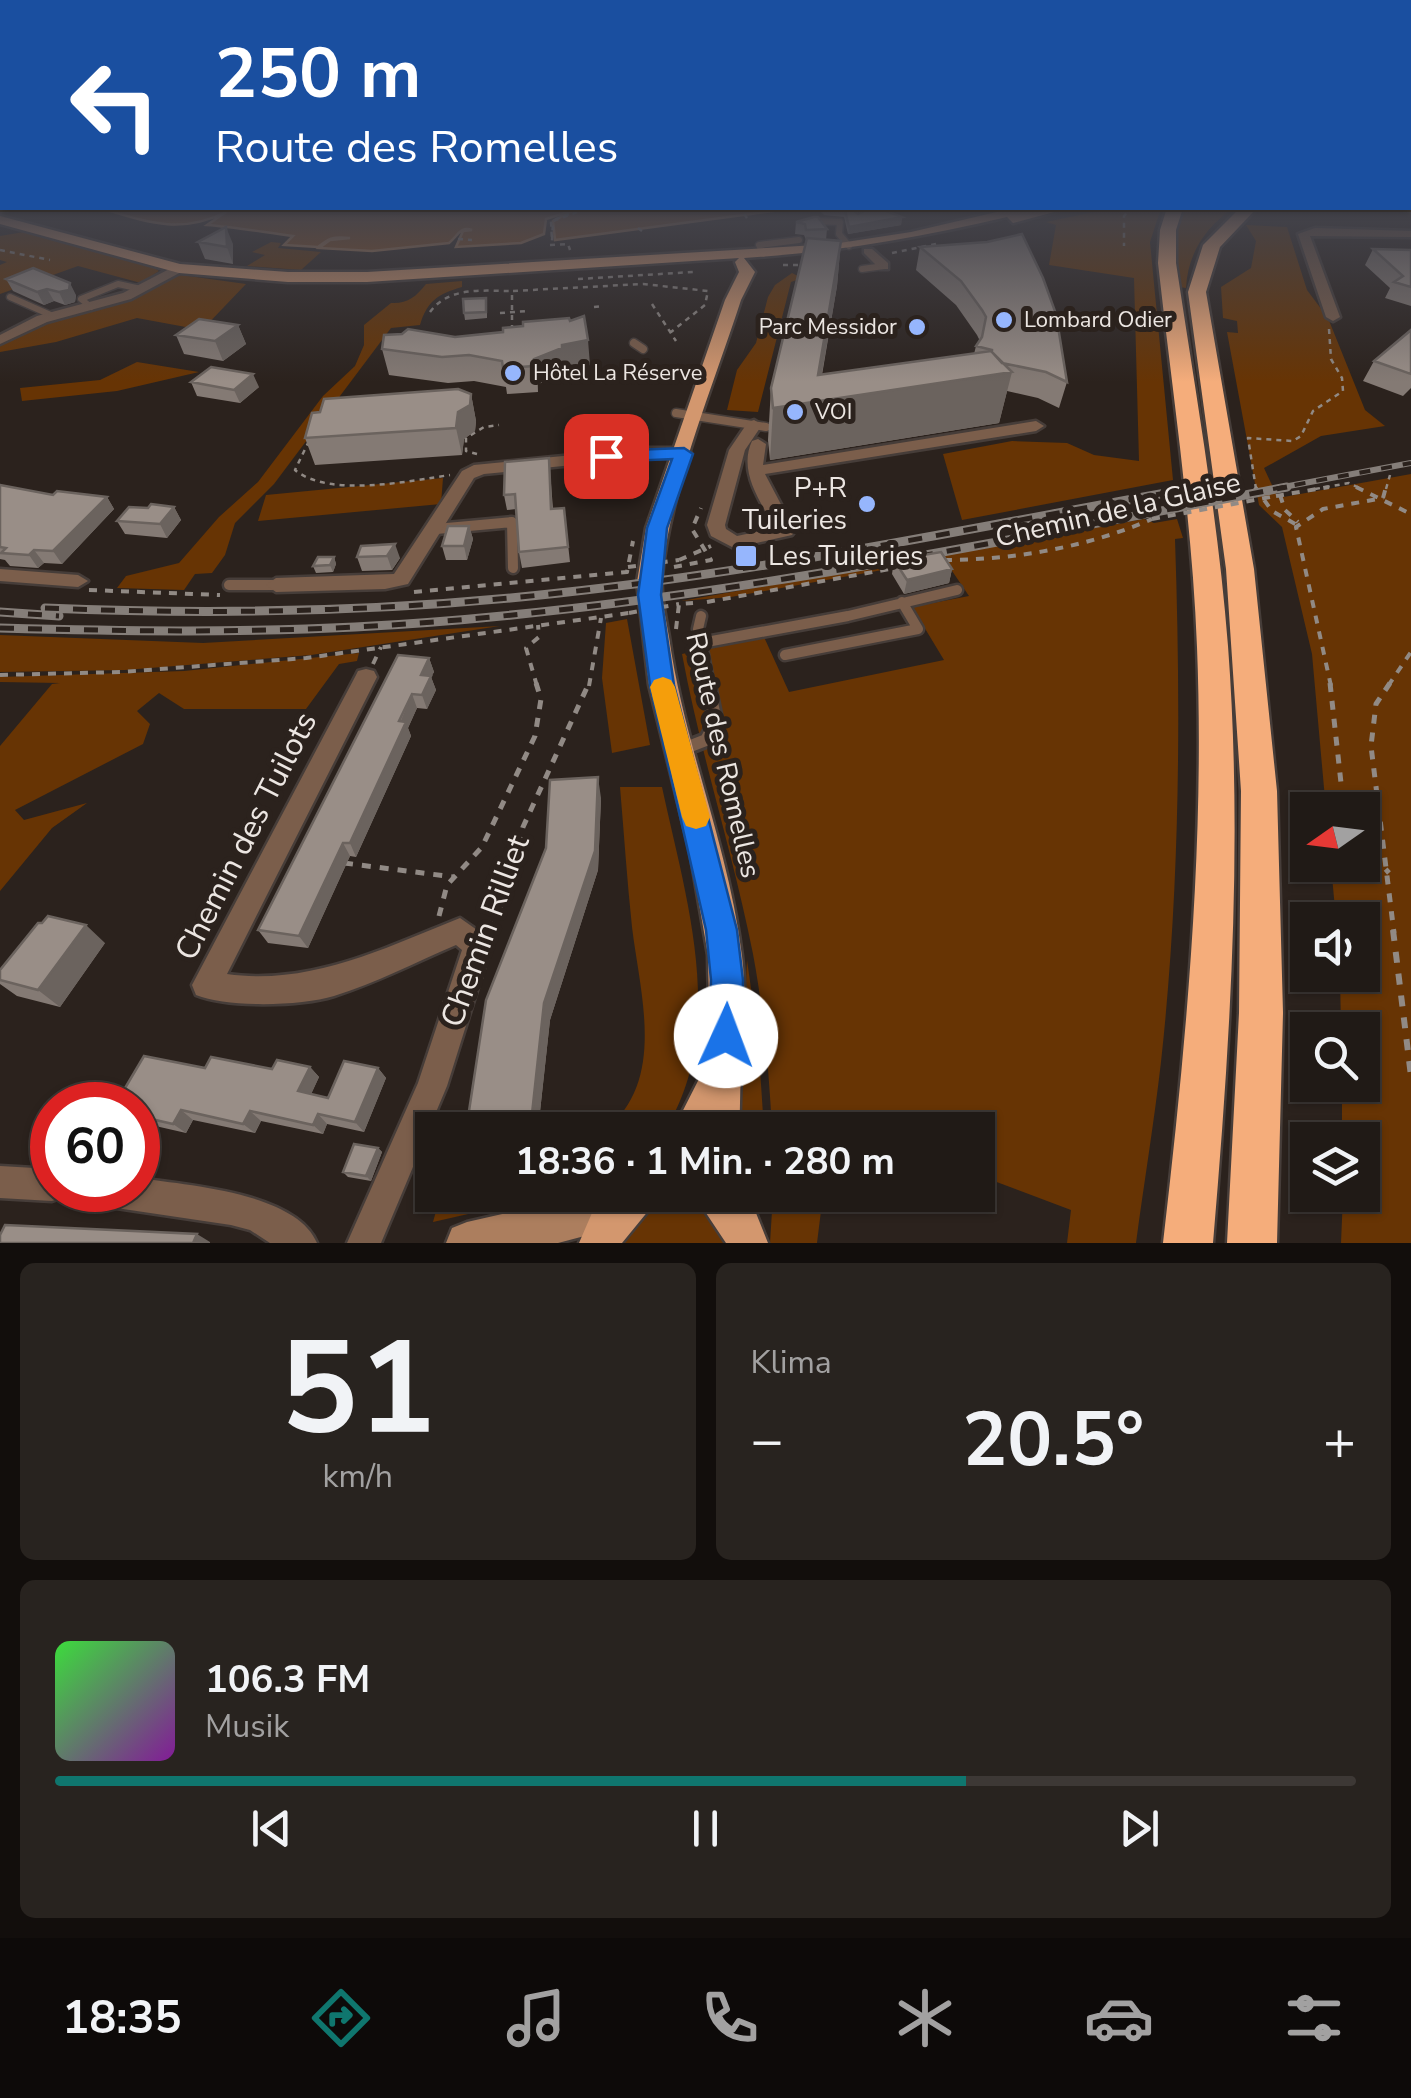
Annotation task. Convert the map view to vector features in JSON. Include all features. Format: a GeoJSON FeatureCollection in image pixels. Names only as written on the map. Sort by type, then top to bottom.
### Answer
{"type":"FeatureCollection","features":[{"type":"Feature","properties":{"kind":"highway"},"geometry":{"type":"LineString","coordinates":[[1168,266],[1206,563],[1217,779],[1210,994],[1188,1243]]}},
{"type":"Feature","properties":{"kind":"highway"},"geometry":{"type":"LineString","coordinates":[[1204,266],[1199,278],[1198,320],[1240,568],[1259,790],[1262,1013],[1252,1243]]}},
{"type":"Feature","properties":{"kind":"main road"},"geometry":{"type":"LineString","coordinates":[[172,266],[360,282],[656,272],[731,275],[773,266]]}},
{"type":"Feature","properties":{"kind":"main road"},"geometry":{"type":"LineString","coordinates":[[179,268],[192,266]]}},
{"type":"Feature","properties":{"kind":"main road"},"geometry":{"type":"LineString","coordinates":[[214,266],[237,273]]}},
{"type":"Feature","properties":{"kind":"main road"},"geometry":{"type":"LineString","coordinates":[[731,275],[745,266]]}},
{"type":"Feature","properties":{"kind":"main road"},"geometry":{"type":"LineString","coordinates":[[288,277],[731,275],[782,266]]}},
{"type":"Feature","properties":{"kind":"main road","name":"Route des Romelles"},"geometry":{"type":"LineString","coordinates":[[720,1112],[728,1013],[725,955],[706,852],[677,750],[656,647],[649,582],[657,528],[684,454],[686,415],[731,275]]}},
{"type":"Feature","properties":{"kind":"main road","name":"Route des Romelles"},"geometry":{"type":"LineString","coordinates":[[702,1112],[720,1078]]}},
{"type":"Feature","properties":{"kind":"main road"},"geometry":{"type":"LineString","coordinates":[[730,1212],[747,1243]]}},
{"type":"Feature","properties":{"kind":"street"},"geometry":{"type":"LineString","coordinates":[[1315,266],[1333,316]]}},
{"type":"Feature","properties":{"kind":"street"},"geometry":{"type":"LineString","coordinates":[[0,340],[53,316],[141,289],[179,268]]}},
{"type":"Feature","properties":{"kind":"street"},"geometry":{"type":"LineString","coordinates":[[756,471],[1036,426]]}},
{"type":"Feature","properties":{"kind":"street"},"geometry":{"type":"LineString","coordinates":[[759,432],[754,452],[756,471],[786,532],[734,542],[716,532],[718,515],[737,450],[759,432]]}},
{"type":"Feature","properties":{"kind":"street"},"geometry":{"type":"LineString","coordinates":[[276,585],[401,579],[468,475],[480,469],[643,453],[684,454]]}},
{"type":"Feature","properties":{"kind":"street"},"geometry":{"type":"LineString","coordinates":[[0,575],[78,581]]}},
{"type":"Feature","properties":{"kind":"street","name":"Chemin des Tuilots"},"geometry":{"type":"LineString","coordinates":[[366,677],[206,985],[246,991],[331,983],[445,935]]}},
{"type":"Feature","properties":{"kind":"street"},"geometry":{"type":"LineString","coordinates":[[445,935],[460,931],[477,946]]}},
{"type":"Feature","properties":{"kind":"street","name":"Chemin Rilliet"},"geometry":{"type":"LineString","coordinates":[[364,1243],[432,1086],[477,946]]}},
{"type":"Feature","properties":{"kind":"street"},"geometry":{"type":"LineString","coordinates":[[0,1182],[30,1184]]}},
{"type":"Feature","properties":{"kind":"street"},"geometry":{"type":"LineString","coordinates":[[160,1198],[258,1216],[300,1243]]}},
{"type":"Feature","properties":{"kind":"street"},"geometry":{"type":"LineString","coordinates":[[467,1243],[618,1215]]}},
{"type":"Feature","properties":{"kind":"lane"},"geometry":{"type":"LineString","coordinates":[[862,269],[884,266]]}},
{"type":"Feature","properties":{"kind":"lane"},"geometry":{"type":"LineString","coordinates":[[10,296],[53,316]]}},
{"type":"Feature","properties":{"kind":"lane"},"geometry":{"type":"LineString","coordinates":[[27,303],[40,298]]}},
{"type":"Feature","properties":{"kind":"lane"},"geometry":{"type":"LineString","coordinates":[[634,343],[644,349]]}},
{"type":"Feature","properties":{"kind":"lane"},"geometry":{"type":"LineString","coordinates":[[686,415],[759,432]]}},
{"type":"Feature","properties":{"kind":"lane"},"geometry":{"type":"LineString","coordinates":[[436,529],[512,522],[513,568]]}},
{"type":"Feature","properties":{"kind":"lane"},"geometry":{"type":"LineString","coordinates":[[229,585],[276,585]]}},
{"type":"Feature","properties":{"kind":"lane"},"geometry":{"type":"LineString","coordinates":[[700,642],[848,616],[957,590]]}},
{"type":"Feature","properties":{"kind":"lane"},"geometry":{"type":"LineString","coordinates":[[785,655],[918,630],[902,602]]}},
{"type":"Feature","properties":{"kind":"lane"},"geometry":{"type":"LineString","coordinates":[[677,750],[706,740],[716,722],[700,642],[701,616]]}},
{"type":"Feature","properties":{"kind":"path"},"geometry":{"type":"LineString","coordinates":[[656,272],[684,274]]}},
{"type":"Feature","properties":{"kind":"path"},"geometry":{"type":"LineString","coordinates":[[430,312],[437,301],[453,296],[573,284],[683,284],[708,291],[705,305],[671,332]]}},
{"type":"Feature","properties":{"kind":"path"},"geometry":{"type":"LineString","coordinates":[[512,292],[512,340]]}},
{"type":"Feature","properties":{"kind":"path"},"geometry":{"type":"LineString","coordinates":[[652,304],[676,341]]}},
{"type":"Feature","properties":{"kind":"path"},"geometry":{"type":"LineString","coordinates":[[594,307],[603,306]]}},
{"type":"Feature","properties":{"kind":"path"},"geometry":{"type":"LineString","coordinates":[[500,312],[527,311]]}},
{"type":"Feature","properties":{"kind":"path"},"geometry":{"type":"LineString","coordinates":[[1297,524],[1278,518],[1259,502],[1248,468],[1248,438],[1294,442],[1301,436],[1312,411],[1343,391],[1342,378],[1331,359],[1332,338],[1326,318],[1333,316]]}},
{"type":"Feature","properties":{"kind":"path"},"geometry":{"type":"LineString","coordinates":[[475,462],[475,454],[466,451],[466,438],[484,427],[499,425]]}},
{"type":"Feature","properties":{"kind":"path"},"geometry":{"type":"LineString","coordinates":[[311,441],[295,470],[298,476],[314,484],[358,484],[458,473]]}},
{"type":"Feature","properties":{"kind":"path"},"geometry":{"type":"LineString","coordinates":[[1384,498],[1390,476]]}},
{"type":"Feature","properties":{"kind":"path","name":"Chemin de la Glaise"},"geometry":{"type":"LineString","coordinates":[[930,562],[988,560],[1080,543],[1124,534],[1152,519],[1349,483],[1384,498]]}},
{"type":"Feature","properties":{"kind":"path"},"geometry":{"type":"LineString","coordinates":[[314,484],[315,490]]}},
{"type":"Feature","properties":{"kind":"path"},"geometry":{"type":"LineString","coordinates":[[1278,496],[1297,524],[1331,686],[1342,792]]}},
{"type":"Feature","properties":{"kind":"path"},"geometry":{"type":"LineString","coordinates":[[1297,524],[1314,512],[1384,498],[1411,514]]}},
{"type":"Feature","properties":{"kind":"path"},"geometry":{"type":"LineString","coordinates":[[627,572],[705,552],[722,537]]}},
{"type":"Feature","properties":{"kind":"path"},"geometry":{"type":"LineString","coordinates":[[674,566],[708,562],[705,552]]}},
{"type":"Feature","properties":{"kind":"path"},"geometry":{"type":"LineString","coordinates":[[718,600],[896,568]]}},
{"type":"Feature","properties":{"kind":"path"},"geometry":{"type":"LineString","coordinates":[[0,675],[121,672],[306,658],[679,604],[679,625]]}},
{"type":"Feature","properties":{"kind":"path","name":"Chemin Rilliet"},"geometry":{"type":"LineString","coordinates":[[477,946],[503,902],[523,827],[588,689],[601,618]]}},
{"type":"Feature","properties":{"kind":"path"},"geometry":{"type":"LineString","coordinates":[[445,935],[438,915],[454,877],[482,848],[534,736],[541,699],[526,648],[539,637],[538,625]]}},
{"type":"Feature","properties":{"kind":"path"},"geometry":{"type":"LineString","coordinates":[[1411,652],[1382,692],[1371,727],[1411,1076]]}},
{"type":"Feature","properties":{"kind":"path"},"geometry":{"type":"LineString","coordinates":[[329,861],[454,877]]}},
{"type":"Feature","properties":{"kind":"path"},"geometry":{"type":"LineString","coordinates":[[1380,863],[1389,873]]}},
{"type":"Feature","properties":{"kind":"shaded area"},"geometry":{"type":"Polygon","coordinates":[[[0,266],[78,266],[0,294],[0,266]]]}},
{"type":"Feature","properties":{"kind":"shaded area"},"geometry":{"type":"Polygon","coordinates":[[[78,266],[149,266],[159,271],[141,283],[78,266]]]}},
{"type":"Feature","properties":{"kind":"shaded area"},"geometry":{"type":"Polygon","coordinates":[[[247,266],[305,266],[301,270],[247,266]]]}},
{"type":"Feature","properties":{"kind":"shaded area"},"geometry":{"type":"Polygon","coordinates":[[[1056,266],[1152,266],[1173,480],[962,520],[943,454],[1012,441],[1067,443],[1094,455],[1139,461],[1134,278],[1056,266]]]}},
{"type":"Feature","properties":{"kind":"shaded area"},"geometry":{"type":"Polygon","coordinates":[[[1177,266],[1190,266],[1186,288],[1179,287],[1177,266]]]}},
{"type":"Feature","properties":{"kind":"shaded area"},"geometry":{"type":"Polygon","coordinates":[[[1251,266],[1299,266],[1307,290],[1328,318],[1365,410],[1385,426],[1321,436],[1264,468],[1278,498],[1411,474],[1411,1243],[1341,1243],[1342,1212],[1380,1212],[1380,1122],[1342,1122],[1342,1102],[1380,1102],[1380,1012],[1341,1012],[1340,992],[1380,992],[1380,902],[1334,902],[1333,882],[1380,882],[1380,792],[1324,792],[1312,654],[1282,527],[1259,505],[1227,332],[1238,333],[1237,321],[1223,318],[1221,287],[1251,266]]]}},
{"type":"Feature","properties":{"kind":"shaded area"},"geometry":{"type":"Polygon","coordinates":[[[792,273],[802,278],[791,282],[758,412],[727,410],[737,370],[756,343],[768,297],[775,285],[792,273]]]}},
{"type":"Feature","properties":{"kind":"shaded area"},"geometry":{"type":"Polygon","coordinates":[[[181,275],[246,284],[202,330],[137,318],[56,342],[0,352],[0,334],[35,316],[181,275]]]}},
{"type":"Feature","properties":{"kind":"shaded area"},"geometry":{"type":"Polygon","coordinates":[[[462,281],[462,287],[430,304],[420,325],[391,328],[274,484],[235,523],[225,555],[212,573],[195,574],[184,590],[117,588],[126,576],[179,563],[219,517],[258,482],[323,396],[355,366],[364,345],[364,325],[391,303],[411,299],[426,284],[462,281]]]}},
{"type":"Feature","properties":{"kind":"shaded area"},"geometry":{"type":"Polygon","coordinates":[[[137,362],[199,372],[117,391],[22,401],[20,388],[100,380],[137,362]]]}},
{"type":"Feature","properties":{"kind":"shaded area"},"geometry":{"type":"Polygon","coordinates":[[[443,478],[441,504],[258,521],[266,495],[443,478]]]}},
{"type":"Feature","properties":{"kind":"shaded area"},"geometry":{"type":"Polygon","coordinates":[[[1144,519],[1154,523],[1177,519],[1183,538],[1175,539],[1177,801],[1172,932],[1161,1062],[1136,1243],[1067,1243],[1071,1210],[995,1181],[995,1112],[771,1112],[766,1042],[753,954],[682,654],[764,637],[789,692],[944,660],[912,607],[969,596],[944,559],[731,597],[681,601],[1144,519]]]}},
{"type":"Feature","properties":{"kind":"shaded area"},"geometry":{"type":"Polygon","coordinates":[[[627,619],[650,745],[612,753],[602,678],[606,623],[627,619]]]}},
{"type":"Feature","properties":{"kind":"shaded area"},"geometry":{"type":"Polygon","coordinates":[[[500,626],[311,655],[125,670],[0,672],[0,635],[203,643],[500,626]]]}},
{"type":"Feature","properties":{"kind":"shaded area"},"geometry":{"type":"Polygon","coordinates":[[[359,653],[357,661],[339,664],[306,709],[184,709],[159,693],[137,711],[150,724],[143,744],[15,810],[24,820],[87,803],[52,828],[0,891],[0,746],[52,684],[60,683],[0,682],[0,677],[184,671],[359,653]]]}},
{"type":"Feature","properties":{"kind":"shaded area"},"geometry":{"type":"Polygon","coordinates":[[[620,787],[662,787],[690,916],[698,1005],[695,1049],[674,1112],[622,1112],[636,1087],[645,1035],[620,787]]]}},
{"type":"Feature","properties":{"kind":"shaded area"},"geometry":{"type":"Polygon","coordinates":[[[747,960],[763,1112],[736,1112],[747,960]]]}},
{"type":"Feature","properties":{"kind":"shaded area"},"geometry":{"type":"Polygon","coordinates":[[[436,1212],[477,1212],[433,1222],[436,1212]]]}},
{"type":"Feature","properties":{"kind":"shaded area"},"geometry":{"type":"Polygon","coordinates":[[[704,1212],[730,1243],[617,1243],[638,1214],[704,1212]]]}},
{"type":"Feature","properties":{"kind":"shaded area"},"geometry":{"type":"Polygon","coordinates":[[[772,1212],[821,1212],[817,1243],[770,1243],[772,1212]]]}},
{"type":"Feature","properties":{"kind":"building"},"geometry":{"type":"Polygon","coordinates":[[[800,266],[837,266],[818,375],[991,351],[1012,372],[773,408],[771,388],[800,266]]]}},
{"type":"Feature","properties":{"kind":"building","name":"Lombard Odier"},"geometry":{"type":"Polygon","coordinates":[[[943,266],[1037,266],[1056,314],[1067,382],[1046,372],[1002,363],[992,350],[976,346],[986,317],[961,281],[943,266]]]}},
{"type":"Feature","properties":{"kind":"building"},"geometry":{"type":"Polygon","coordinates":[[[1392,266],[1411,266],[1411,287],[1394,282],[1403,276],[1392,266]]]}},
{"type":"Feature","properties":{"kind":"building"},"geometry":{"type":"Polygon","coordinates":[[[33,268],[70,283],[69,290],[37,292],[6,279],[33,268]]]}},
{"type":"Feature","properties":{"kind":"building"},"geometry":{"type":"Polygon","coordinates":[[[486,298],[486,312],[464,313],[463,299],[486,298]]]}},
{"type":"Feature","properties":{"kind":"building"},"geometry":{"type":"Polygon","coordinates":[[[584,316],[588,340],[562,345],[534,359],[534,366],[503,368],[502,361],[469,355],[442,357],[382,349],[384,335],[402,334],[408,329],[455,337],[503,332],[503,328],[523,326],[523,322],[569,318],[570,321],[584,316]]]}},
{"type":"Feature","properties":{"kind":"building"},"geometry":{"type":"Polygon","coordinates":[[[199,319],[238,325],[215,341],[176,335],[199,319]]]}},
{"type":"Feature","properties":{"kind":"building"},"geometry":{"type":"Polygon","coordinates":[[[1411,330],[1411,374],[1374,361],[1411,330]]]}},
{"type":"Feature","properties":{"kind":"building"},"geometry":{"type":"Polygon","coordinates":[[[211,367],[253,374],[234,390],[191,382],[211,367]]]}},
{"type":"Feature","properties":{"kind":"building"},"geometry":{"type":"Polygon","coordinates":[[[458,389],[471,394],[470,405],[458,412],[456,428],[305,438],[312,413],[320,412],[324,399],[458,389]]]}},
{"type":"Feature","properties":{"kind":"building"},"geometry":{"type":"Polygon","coordinates":[[[549,458],[551,509],[564,508],[568,547],[519,552],[515,494],[504,495],[505,462],[549,458]]]}},
{"type":"Feature","properties":{"kind":"building"},"geometry":{"type":"Polygon","coordinates":[[[0,485],[53,495],[57,491],[107,497],[53,551],[34,550],[29,555],[1,553],[6,548],[0,547],[0,485]]]}},
{"type":"Feature","properties":{"kind":"building"},"geometry":{"type":"Polygon","coordinates":[[[151,504],[174,507],[160,524],[117,521],[129,507],[148,508],[151,504]]]}},
{"type":"Feature","properties":{"kind":"building"},"geometry":{"type":"Polygon","coordinates":[[[448,526],[469,526],[464,546],[442,546],[448,526]]]}},
{"type":"Feature","properties":{"kind":"building"},"geometry":{"type":"Polygon","coordinates":[[[395,544],[387,556],[357,557],[361,546],[395,544]]]}},
{"type":"Feature","properties":{"kind":"building"},"geometry":{"type":"Polygon","coordinates":[[[941,552],[952,569],[907,580],[894,560],[941,552]]]}},
{"type":"Feature","properties":{"kind":"building"},"geometry":{"type":"Polygon","coordinates":[[[318,557],[334,557],[330,565],[313,566],[318,557]]]}},
{"type":"Feature","properties":{"kind":"building"},"geometry":{"type":"Polygon","coordinates":[[[398,655],[429,658],[421,675],[431,676],[422,695],[412,694],[399,721],[406,722],[350,843],[343,843],[299,936],[258,930],[398,655]]]}},
{"type":"Feature","properties":{"kind":"building"},"geometry":{"type":"Polygon","coordinates":[[[598,777],[595,851],[544,1003],[532,1112],[469,1112],[486,1000],[546,848],[550,780],[598,777]]]}},
{"type":"Feature","properties":{"kind":"building"},"geometry":{"type":"Polygon","coordinates":[[[48,916],[86,925],[38,990],[0,980],[0,970],[48,916]]]}},
{"type":"Feature","properties":{"kind":"building"},"geometry":{"type":"Polygon","coordinates":[[[144,1056],[205,1068],[211,1057],[272,1069],[277,1060],[310,1067],[298,1091],[328,1098],[344,1061],[378,1068],[355,1122],[318,1114],[313,1125],[250,1111],[243,1124],[181,1110],[173,1124],[160,1121],[160,1082],[129,1082],[144,1056]]]}},
{"type":"Feature","properties":{"kind":"building"},"geometry":{"type":"Polygon","coordinates":[[[354,1144],[378,1148],[366,1176],[343,1172],[354,1144]]]}},
{"type":"Feature","properties":{"kind":"building"},"geometry":{"type":"Polygon","coordinates":[[[5,1225],[197,1234],[193,1243],[0,1243],[5,1225]]]}},
{"type":"Feature","properties":{"kind":"railway"},"geometry":{"type":"LineString","coordinates":[[1273,489],[1411,463]]}},
{"type":"Feature","properties":{"kind":"railway"},"geometry":{"type":"LineString","coordinates":[[0,628],[310,629],[589,607],[823,573],[1287,487]]}},
{"type":"Feature","properties":{"kind":"railway"},"geometry":{"type":"LineString","coordinates":[[45,608],[302,610],[559,593],[790,561],[1171,492]]}},
{"type":"Feature","properties":{"kind":"railway"},"geometry":{"type":"LineString","coordinates":[[0,612],[59,616]]}},
{"type":"Feature","properties":{"kind":"slow traffic"},"geometry":{"type":"LineString","coordinates":[[663,687],[696,817]]}},
{"type":"Feature","properties":{"kind":"place","name":"Lombard Odier"},"geometry":{"type":"Point","coordinates":[1004,320]}},
{"type":"Feature","properties":{"kind":"place","name":"Parc Messidor"},"geometry":{"type":"Point","coordinates":[917,327]}},
{"type":"Feature","properties":{"kind":"place","name":"Hôtel La Réserve"},"geometry":{"type":"Point","coordinates":[513,373]}},
{"type":"Feature","properties":{"kind":"place","name":"VOI"},"geometry":{"type":"Point","coordinates":[795,412]}},
{"type":"Feature","properties":{"kind":"place","name":"P+R Tuileries"},"geometry":{"type":"Point","coordinates":[867,504]}},
{"type":"Feature","properties":{"kind":"place","name":"Les Tuileries"},"geometry":{"type":"Point","coordinates":[746,556]}},
{"type":"Feature","properties":{"kind":"route"},"geometry":{"type":"LineString","coordinates":[[606,456],[684,454],[657,528],[650,595],[662,685],[706,852],[721,930],[727,980],[726,1036]]}}]}
